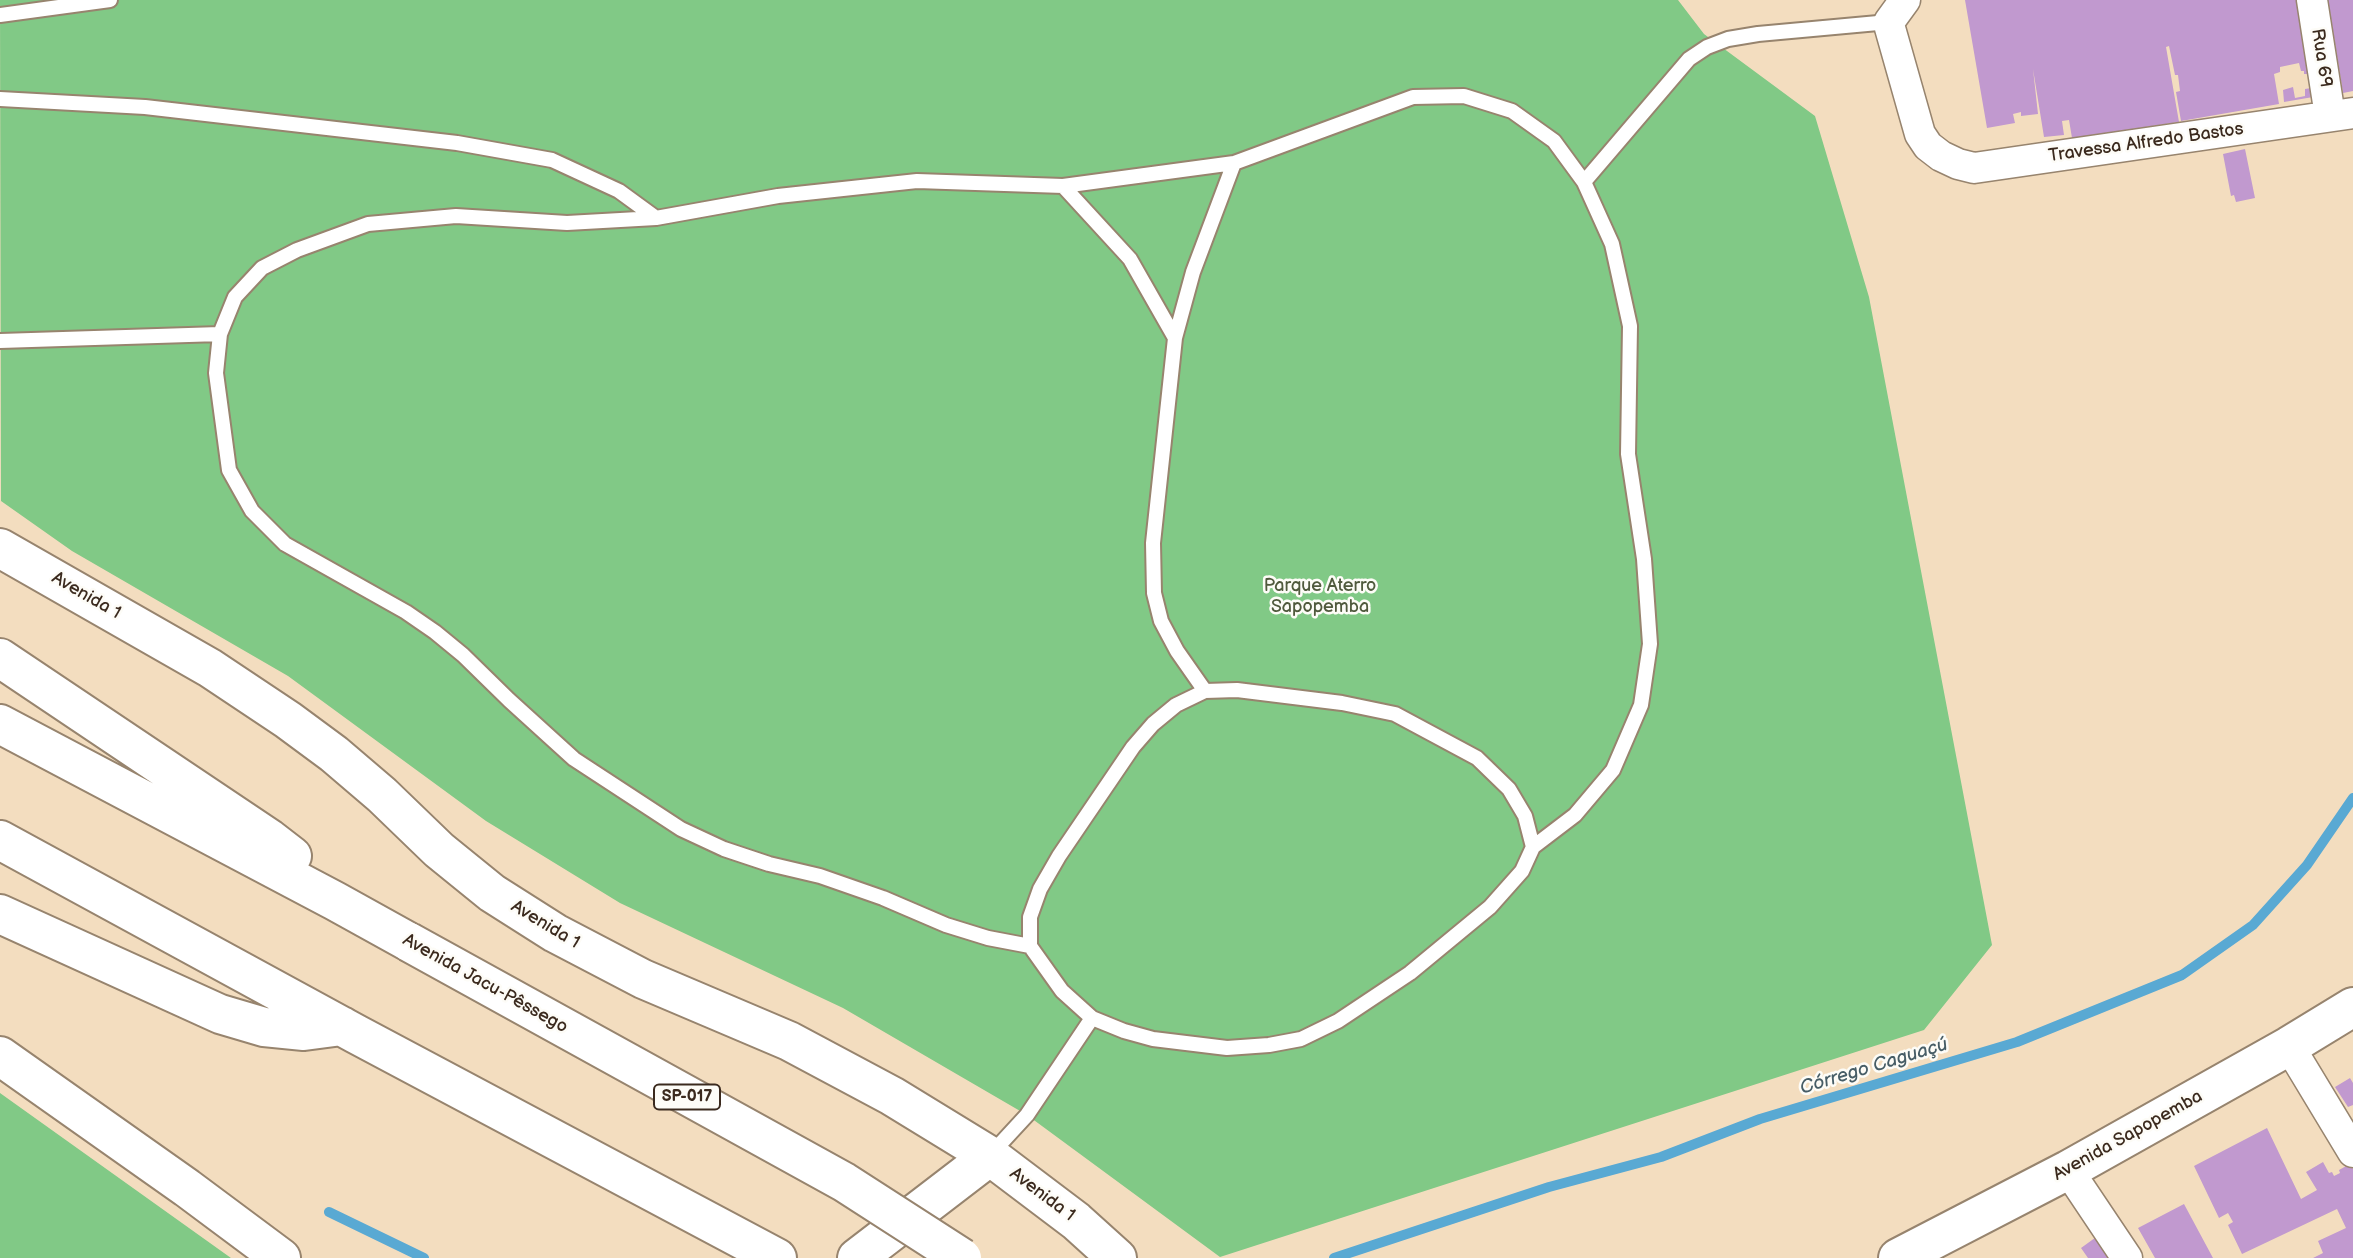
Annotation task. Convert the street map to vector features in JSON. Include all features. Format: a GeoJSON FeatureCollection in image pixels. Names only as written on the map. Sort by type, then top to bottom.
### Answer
{"type":"FeatureCollection","features":[{"type":"Feature","properties":{"kind":"main road","name":"Avenida 1"},"geometry":{"type":"LineString","coordinates":[[0,548],[210,668],[288,720],[334,754],[492,893],[555,933],[643,979],[789,1041],[892,1096],[989,1156],[1076,1221],[1117,1258]]}},
{"type":"Feature","properties":{"kind":"main road"},"geometry":{"type":"LineString","coordinates":[[0,658],[270,839],[302,864],[335,901]]}},
{"type":"Feature","properties":{"kind":"main road","name":"Avenida Jacu-Pêssego"},"geometry":{"type":"LineString","coordinates":[[0,724],[335,901],[844,1182],[962,1258]]}},
{"type":"Feature","properties":{"kind":"main road"},"geometry":{"type":"LineString","coordinates":[[0,840],[776,1258]]}},
{"type":"Feature","properties":{"kind":"main road"},"geometry":{"type":"LineString","coordinates":[[0,914],[220,1014],[264,1027],[304,1031],[349,1030]]}},
{"type":"Feature","properties":{"kind":"main road","name":"Avenida Sapopemba"},"geometry":{"type":"LineString","coordinates":[[1898,1258],[2068,1170],[2353,1007]]}},
{"type":"Feature","properties":{"kind":"main road"},"geometry":{"type":"LineString","coordinates":[[0,1056],[281,1258]]}},
{"type":"Feature","properties":{"kind":"main road"},"geometry":{"type":"LineString","coordinates":[[857,1258],[989,1156]]}},
{"type":"Feature","properties":{"kind":"street","name":"Rua 69"},"geometry":{"type":"LineString","coordinates":[[2312,0],[2342,115]]}},
{"type":"Feature","properties":{"kind":"street","name":"Travessa Alfredo Bastos"},"geometry":{"type":"LineString","coordinates":[[1897,11],[1920,134],[1928,146],[1941,156],[1974,168],[2342,115]]}},
{"type":"Feature","properties":{"kind":"street"},"geometry":{"type":"LineString","coordinates":[[2289,1046],[2353,1152]]}},
{"type":"Feature","properties":{"kind":"street"},"geometry":{"type":"LineString","coordinates":[[2068,1170],[2127,1258]]}},
{"type":"Feature","properties":{"kind":"lane"},"geometry":{"type":"LineString","coordinates":[[0,15],[110,0]]}},
{"type":"Feature","properties":{"kind":"lane"},"geometry":{"type":"LineString","coordinates":[[1584,182],[1689,59],[1707,47],[1728,39],[1897,11]]}},
{"type":"Feature","properties":{"kind":"lane"},"geometry":{"type":"LineString","coordinates":[[1030,946],[988,939],[820,876],[769,864],[724,849],[681,829],[574,759],[435,632],[407,612],[285,544],[252,511],[229,470],[216,373],[219,334],[235,298],[261,268],[297,250],[368,224],[456,216],[566,223],[656,218],[778,196],[918,181],[1063,186],[1234,163],[1413,97],[1464,96],[1512,111],[1554,141],[1584,182],[1612,244],[1630,326],[1628,454],[1644,559],[1650,644],[1641,705],[1613,770],[1575,815],[1533,847],[1522,871],[1490,907],[1410,972],[1338,1021],[1301,1039],[1227,1048],[1153,1039],[1124,1031],[1092,1018],[1062,991],[1030,946],[1030,917],[1040,889],[1126,757],[1153,724],[1168,711],[1205,691],[1237,690],[1342,703],[1395,715],[1477,758],[1509,789],[1525,816],[1533,847]]}},
{"type":"Feature","properties":{"kind":"lane"},"geometry":{"type":"LineString","coordinates":[[0,99],[145,107],[471,145],[552,160],[620,191],[656,218]]}},
{"type":"Feature","properties":{"kind":"lane"},"geometry":{"type":"LineString","coordinates":[[1205,691],[1161,621],[1154,593],[1153,543],[1175,338],[1193,272],[1234,163]]}},
{"type":"Feature","properties":{"kind":"lane"},"geometry":{"type":"LineString","coordinates":[[1063,186],[1130,259],[1175,338]]}},
{"type":"Feature","properties":{"kind":"lane"},"geometry":{"type":"LineString","coordinates":[[0,341],[219,334]]}},
{"type":"Feature","properties":{"kind":"lane"},"geometry":{"type":"LineString","coordinates":[[989,1156],[1027,1115],[1092,1018]]}},
{"type":"Feature","properties":{"kind":"green space","name":"Parque Aterro Sapopemba"},"geometry":{"type":"Polygon","coordinates":[[[0,0],[1678,0],[1704,34],[1815,116],[1869,297],[1992,945],[1924,1030],[1220,1257],[1027,1115],[843,1008],[620,903],[486,821],[288,676],[72,551],[1,501],[0,0]]]}},
{"type":"Feature","properties":{"kind":"green space"},"geometry":{"type":"Polygon","coordinates":[[[0,1093],[231,1258],[0,1258],[0,1093]]]}},
{"type":"Feature","properties":{"kind":"building"},"geometry":{"type":"Polygon","coordinates":[[[1965,0],[2299,0],[2309,74],[2301,71],[2299,63],[2280,67],[2280,72],[2274,74],[2279,104],[2181,121],[2176,92],[2180,91],[2178,75],[2175,75],[2169,46],[2166,47],[2179,122],[2072,138],[2069,120],[2062,121],[2064,135],[2044,137],[2033,69],[2038,114],[2013,114],[2015,123],[1987,128],[1965,0]]]}},
{"type":"Feature","properties":{"kind":"building"},"geometry":{"type":"Polygon","coordinates":[[[2328,0],[2353,0],[2353,91],[2343,93],[2328,0]]]}},
{"type":"Feature","properties":{"kind":"building"},"geometry":{"type":"Polygon","coordinates":[[[2293,87],[2295,98],[2305,96],[2305,89],[2311,88],[2313,97],[2284,102],[2283,90],[2293,87]]]}},
{"type":"Feature","properties":{"kind":"building"},"geometry":{"type":"Polygon","coordinates":[[[2245,149],[2255,198],[2236,202],[2234,195],[2231,196],[2223,154],[2245,149]]]}},
{"type":"Feature","properties":{"kind":"building"},"geometry":{"type":"Polygon","coordinates":[[[2350,1078],[2353,1083],[2353,1105],[2348,1107],[2335,1087],[2350,1078]]]}},
{"type":"Feature","properties":{"kind":"building"},"geometry":{"type":"Polygon","coordinates":[[[2267,1128],[2301,1199],[2317,1190],[2306,1172],[2323,1162],[2334,1176],[2350,1164],[2353,1169],[2353,1258],[2313,1258],[2323,1253],[2318,1241],[2346,1228],[2337,1209],[2242,1254],[2228,1225],[2233,1222],[2228,1213],[2219,1218],[2194,1166],[2267,1128]]]}},
{"type":"Feature","properties":{"kind":"building"},"geometry":{"type":"Polygon","coordinates":[[[2184,1204],[2213,1258],[2155,1258],[2138,1228],[2184,1204]]]}},
{"type":"Feature","properties":{"kind":"building"},"geometry":{"type":"Polygon","coordinates":[[[2099,1235],[2116,1258],[2088,1258],[2081,1248],[2099,1235]]]}},
{"type":"Feature","properties":{"kind":"waterway","name":"Córrego Caguaçú"},"geometry":{"type":"LineString","coordinates":[[1334,1258],[1549,1187],[1661,1157],[1760,1119],[2017,1042],[2182,975],[2253,925],[2307,865],[2353,798]]}},
{"type":"Feature","properties":{"kind":"waterway"},"geometry":{"type":"LineString","coordinates":[[329,1212],[424,1258]]}}]}
